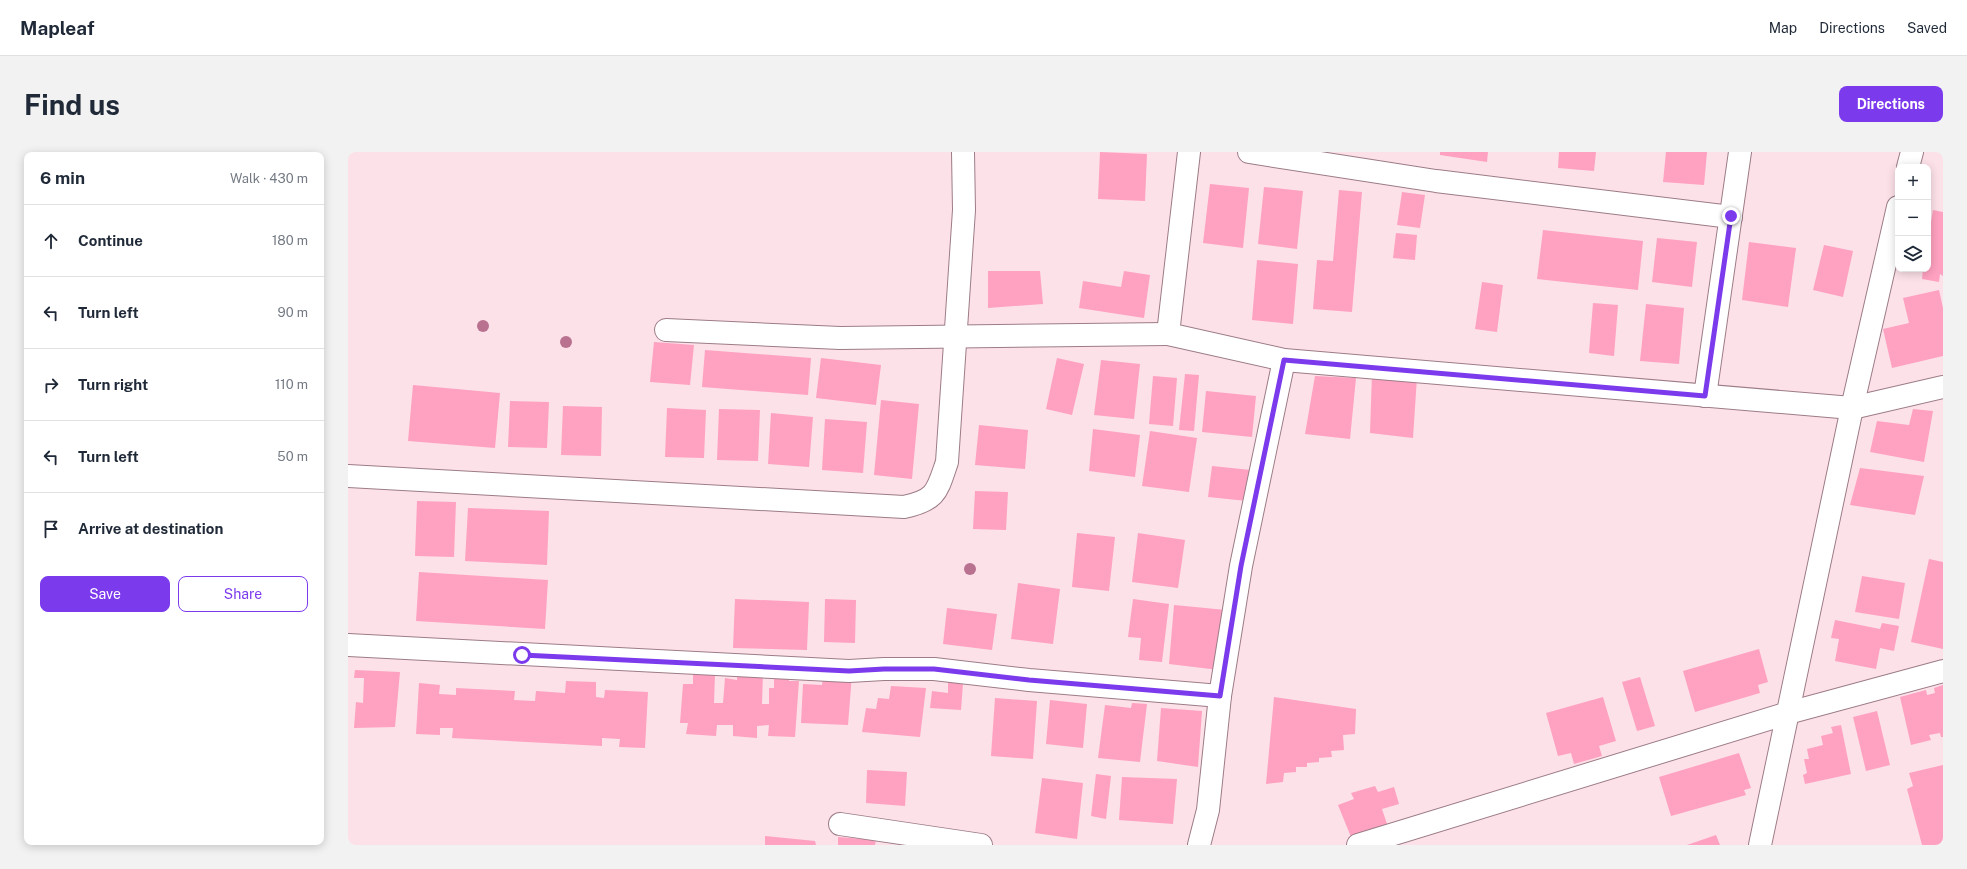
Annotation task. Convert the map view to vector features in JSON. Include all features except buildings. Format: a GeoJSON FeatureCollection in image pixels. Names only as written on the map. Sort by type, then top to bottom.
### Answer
{"type":"FeatureCollection","features":[{"type":"Feature","properties":{"kind":"street"},"geometry":{"type":"LineString","coordinates":[[348,476],[904,507],[922,503],[937,490],[947,462],[957,335],[964,210],[963,152]]}},
{"type":"Feature","properties":{"kind":"street"},"geometry":{"type":"LineString","coordinates":[[1168,334],[1189,152]]}},
{"type":"Feature","properties":{"kind":"street"},"geometry":{"type":"LineString","coordinates":[[1250,152],[1436,181],[1731,216]]}},
{"type":"Feature","properties":{"kind":"street"},"geometry":{"type":"LineString","coordinates":[[1705,396],[1740,152]]}},
{"type":"Feature","properties":{"kind":"street"},"geometry":{"type":"LineString","coordinates":[[1909,164],[1912,152]]}},
{"type":"Feature","properties":{"kind":"street"},"geometry":{"type":"LineString","coordinates":[[1760,845],[1852,408],[1895,220]]}},
{"type":"Feature","properties":{"kind":"street"},"geometry":{"type":"LineString","coordinates":[[666,330],[840,338],[957,335],[1168,334],[1284,360],[1852,408],[1943,387]]}},
{"type":"Feature","properties":{"kind":"street"},"geometry":{"type":"LineString","coordinates":[[1199,845],[1208,810],[1220,696],[1241,566],[1284,360]]}},
{"type":"Feature","properties":{"kind":"street"},"geometry":{"type":"LineString","coordinates":[[348,645],[849,671],[934,669],[1029,680],[1220,696]]}},
{"type":"Feature","properties":{"kind":"street"},"geometry":{"type":"LineString","coordinates":[[1358,845],[1788,713],[1943,672]]}},
{"type":"Feature","properties":{"kind":"street"},"geometry":{"type":"LineString","coordinates":[[840,824],[981,845]]}},
{"type":"Feature","properties":{"kind":"route"},"geometry":{"type":"LineString","coordinates":[[522,655],[849,671],[934,669],[1029,680],[1220,696],[1241,566],[1284,360],[1705,396],[1731,216]]}}]}
